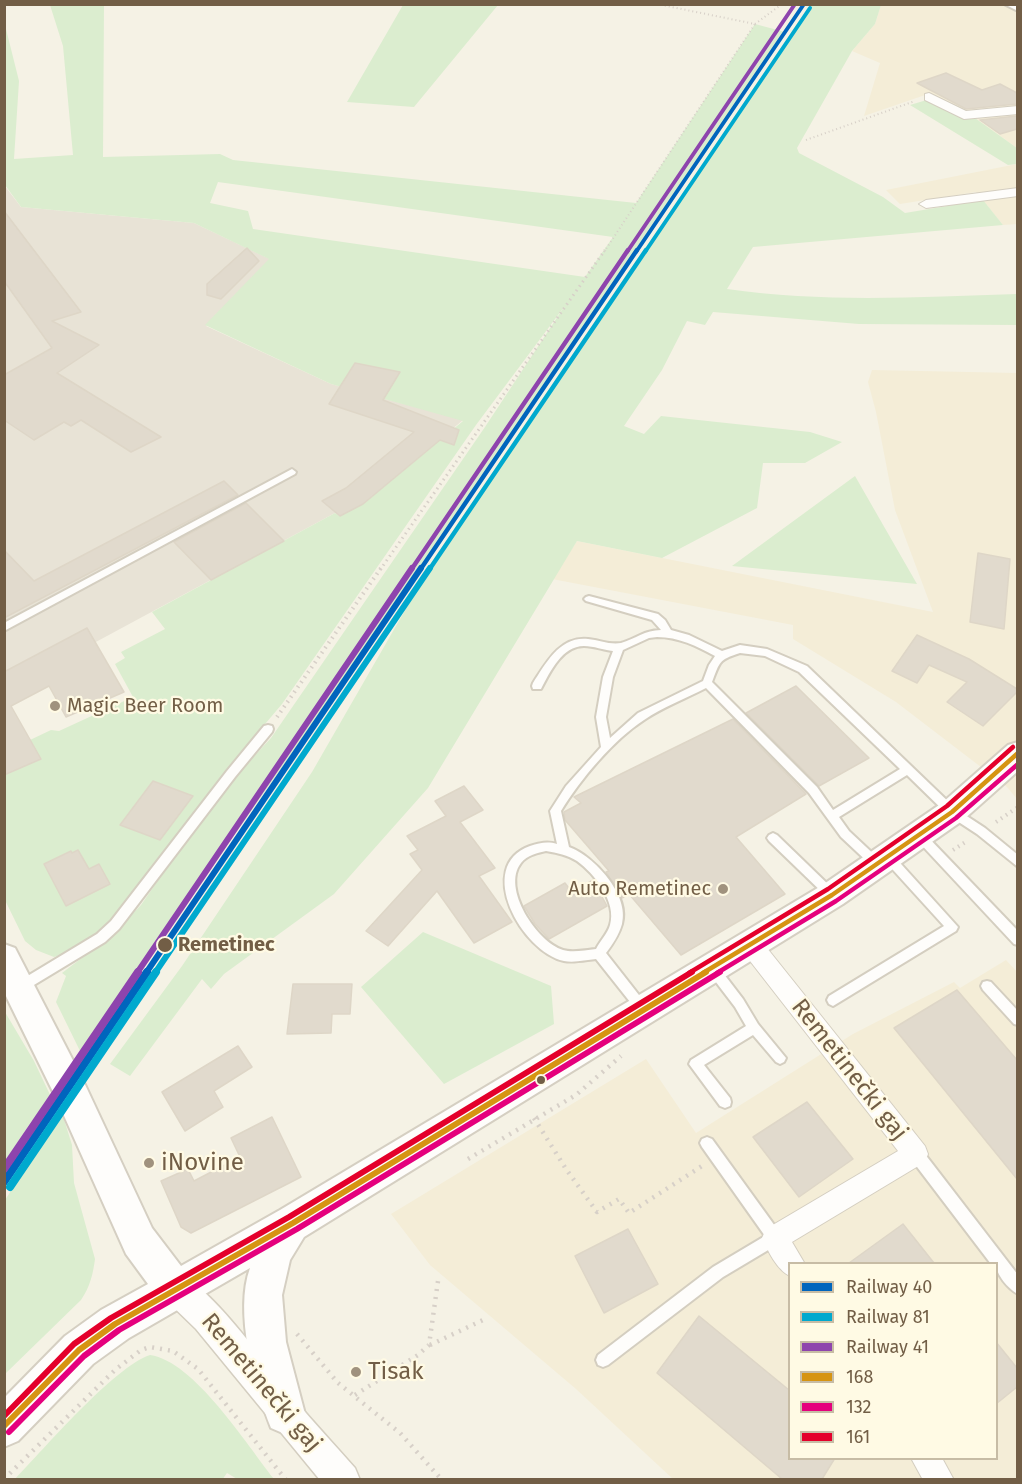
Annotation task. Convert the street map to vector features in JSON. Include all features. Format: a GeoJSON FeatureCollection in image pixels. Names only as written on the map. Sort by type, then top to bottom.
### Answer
{"type":"FeatureCollection","features":[{"type":"Feature","properties":{"kind":"main road"},"geometry":{"type":"LineString","coordinates":[[4,1427],[79,1350],[115,1324],[293,1223],[832,895],[952,812],[1017,753]]}},
{"type":"Feature","properties":{"kind":"main road"},"geometry":{"type":"LineString","coordinates":[[10,973],[69,1088],[139,1241],[157,1268],[176,1288]]}},
{"type":"Feature","properties":{"kind":"main road"},"geometry":{"type":"LineString","coordinates":[[285,1414],[267,1341],[262,1313],[262,1292],[279,1240],[293,1223]]}},
{"type":"Feature","properties":{"kind":"street"},"geometry":{"type":"LineString","coordinates":[[930,97],[964,115],[1017,110]]}},
{"type":"Feature","properties":{"kind":"street"},"geometry":{"type":"LineString","coordinates":[[926,204],[1017,192]]}},
{"type":"Feature","properties":{"kind":"street","name":"Remetinečki gaj"},"geometry":{"type":"LineString","coordinates":[[751,945],[916,1154],[775,1238]]}},
{"type":"Feature","properties":{"kind":"street"},"geometry":{"type":"LineString","coordinates":[[775,1238],[791,1262]]}},
{"type":"Feature","properties":{"kind":"street","name":"Remetinečki gaj"},"geometry":{"type":"LineString","coordinates":[[176,1288],[214,1326],[285,1414],[343,1479]]}},
{"type":"Feature","properties":{"kind":"street"},"geometry":{"type":"LineString","coordinates":[[926,1460],[940,1479]]}},
{"type":"Feature","properties":{"kind":"lane"},"geometry":{"type":"LineString","coordinates":[[1007,4],[1017,9]]}},
{"type":"Feature","properties":{"kind":"lane"},"geometry":{"type":"LineString","coordinates":[[4,628],[292,472]]}},
{"type":"Feature","properties":{"kind":"lane"},"geometry":{"type":"LineString","coordinates":[[589,598],[655,617],[668,633]]}},
{"type":"Feature","properties":{"kind":"lane"},"geometry":{"type":"LineString","coordinates":[[537,686],[559,652],[574,643],[585,642],[619,648],[648,635],[668,633],[689,639],[721,655]]}},
{"type":"Feature","properties":{"kind":"lane"},"geometry":{"type":"LineString","coordinates":[[606,748],[601,717],[608,677],[619,648]]}},
{"type":"Feature","properties":{"kind":"lane"},"geometry":{"type":"LineString","coordinates":[[564,850],[555,811],[560,800],[606,748],[640,717],[707,683],[721,655],[740,650],[767,653],[803,669],[952,812],[981,831],[1017,862]]}},
{"type":"Feature","properties":{"kind":"lane"},"geometry":{"type":"LineString","coordinates":[[707,683],[813,790],[845,834],[883,861],[952,927],[833,1000]]}},
{"type":"Feature","properties":{"kind":"lane"},"geometry":{"type":"LineString","coordinates":[[10,973],[101,938],[116,925],[268,729]]}},
{"type":"Feature","properties":{"kind":"lane"},"geometry":{"type":"LineString","coordinates":[[832,816],[908,770]]}},
{"type":"Feature","properties":{"kind":"lane"},"geometry":{"type":"LineString","coordinates":[[919,835],[1017,940]]}},
{"type":"Feature","properties":{"kind":"lane"},"geometry":{"type":"LineString","coordinates":[[773,838],[832,895]]}},
{"type":"Feature","properties":{"kind":"lane"},"geometry":{"type":"LineString","coordinates":[[546,846],[564,850],[583,859],[604,883],[615,902],[617,923],[599,954],[562,955],[540,943],[526,927],[514,904],[510,886],[514,864],[527,852],[546,846]]}},
{"type":"Feature","properties":{"kind":"lane"},"geometry":{"type":"LineString","coordinates":[[599,954],[643,1010]]}},
{"type":"Feature","properties":{"kind":"lane"},"geometry":{"type":"LineString","coordinates":[[712,969],[739,1003],[754,1028],[780,1058]]}},
{"type":"Feature","properties":{"kind":"lane"},"geometry":{"type":"LineString","coordinates":[[987,986],[1017,1020]]}},
{"type":"Feature","properties":{"kind":"lane"},"geometry":{"type":"LineString","coordinates":[[725,1102],[695,1064],[754,1028]]}},
{"type":"Feature","properties":{"kind":"lane"},"geometry":{"type":"LineString","coordinates":[[603,1360],[718,1272],[775,1238],[707,1143]]}},
{"type":"Feature","properties":{"kind":"lane"},"geometry":{"type":"LineString","coordinates":[[916,1154],[1017,1287]]}},
{"type":"Feature","properties":{"kind":"path"},"geometry":{"type":"LineString","coordinates":[[657,4],[755,24]]}},
{"type":"Feature","properties":{"kind":"path"},"geometry":{"type":"LineString","coordinates":[[268,729],[628,217],[755,24],[782,4]]}},
{"type":"Feature","properties":{"kind":"path"},"geometry":{"type":"LineString","coordinates":[[806,140],[930,97]]}},
{"type":"Feature","properties":{"kind":"path"},"geometry":{"type":"LineString","coordinates":[[534,1118],[566,1169],[597,1212],[619,1199],[629,1213],[716,1156]]}},
{"type":"Feature","properties":{"kind":"path"},"geometry":{"type":"LineString","coordinates":[[429,1345],[438,1281]]}},
{"type":"Feature","properties":{"kind":"path"},"geometry":{"type":"LineString","coordinates":[[355,1395],[418,1355],[429,1345],[483,1320]]}},
{"type":"Feature","properties":{"kind":"path"},"geometry":{"type":"LineString","coordinates":[[296,1332],[338,1383],[400,1433],[442,1479]]}},
{"type":"Feature","properties":{"kind":"path"},"geometry":{"type":"LineString","coordinates":[[4,1479],[115,1370],[141,1350],[150,1347],[173,1351],[198,1369],[286,1479]]}},
{"type":"Feature","properties":{"kind":"shaded area"},"geometry":{"type":"Polygon","coordinates":[[[881,5],[1017,5],[1017,148],[975,118],[928,94],[864,116],[880,63],[852,51],[875,24],[881,5]]]}},
{"type":"Feature","properties":{"kind":"shaded area"},"geometry":{"type":"Polygon","coordinates":[[[1017,164],[1017,224],[1003,225],[976,192],[900,204],[886,190],[1017,164]]]}},
{"type":"Feature","properties":{"kind":"shaded area"},"geometry":{"type":"Polygon","coordinates":[[[4,185],[21,207],[194,223],[270,259],[206,326],[331,384],[463,420],[363,504],[340,516],[335,513],[5,691],[4,185]]]}},
{"type":"Feature","properties":{"kind":"shaded area"},"geometry":{"type":"Polygon","coordinates":[[[872,370],[1017,373],[1017,799],[1007,787],[896,702],[793,639],[793,625],[552,579],[577,541],[933,612],[895,510],[868,382],[872,370]]]}},
{"type":"Feature","properties":{"kind":"shaded area"},"geometry":{"type":"Polygon","coordinates":[[[1006,960],[1018,973],[1017,1479],[673,1479],[576,1389],[430,1265],[391,1214],[646,1059],[696,1133],[853,1034],[954,982],[960,988],[1006,960]]]}},
{"type":"Feature","properties":{"kind":"green space"},"geometry":{"type":"Polygon","coordinates":[[[50,5],[104,5],[103,157],[220,154],[233,160],[636,203],[755,24],[785,32],[375,635],[81,1053],[56,1002],[66,976],[62,973],[112,935],[141,905],[215,798],[271,738],[485,427],[564,307],[476,425],[282,704],[227,769],[137,890],[98,934],[73,950],[54,957],[36,950],[25,941],[4,898],[5,775],[40,759],[30,740],[51,730],[59,731],[133,697],[115,664],[125,658],[121,652],[165,629],[152,612],[335,513],[340,516],[363,504],[463,421],[331,384],[205,325],[269,259],[194,223],[21,207],[5,185],[4,21],[19,81],[14,159],[73,155],[63,46],[50,5]],[[218,182],[210,203],[248,211],[253,229],[585,277],[613,237],[218,182]]]}},
{"type":"Feature","properties":{"kind":"green space"},"geometry":{"type":"Polygon","coordinates":[[[403,5],[498,5],[414,107],[347,102],[403,5]]]}},
{"type":"Feature","properties":{"kind":"green space"},"geometry":{"type":"Polygon","coordinates":[[[811,5],[881,5],[875,24],[852,51],[797,148],[799,153],[883,197],[905,213],[983,200],[1003,225],[753,247],[727,289],[836,298],[1017,294],[1017,325],[859,324],[713,312],[705,325],[687,321],[662,370],[624,426],[644,434],[661,416],[810,432],[842,442],[805,463],[763,463],[757,508],[662,558],[577,541],[428,788],[334,894],[224,974],[211,989],[202,979],[130,1076],[110,1064],[182,966],[312,772],[419,586],[811,5]]]}},
{"type":"Feature","properties":{"kind":"green space"},"geometry":{"type":"Polygon","coordinates":[[[930,99],[975,118],[1017,148],[1017,164],[1008,165],[910,105],[930,99]]]}},
{"type":"Feature","properties":{"kind":"green space"},"geometry":{"type":"Polygon","coordinates":[[[855,476],[917,584],[732,566],[855,476]]]}},
{"type":"Feature","properties":{"kind":"green space"},"geometry":{"type":"Polygon","coordinates":[[[423,932],[551,986],[554,1024],[444,1084],[361,987],[423,932]]]}},
{"type":"Feature","properties":{"kind":"green space"},"geometry":{"type":"Polygon","coordinates":[[[5,1012],[34,1061],[52,1099],[31,1122],[5,1161],[5,1012]]]}},
{"type":"Feature","properties":{"kind":"green space"},"geometry":{"type":"Polygon","coordinates":[[[62,1113],[72,1145],[74,1183],[95,1259],[93,1270],[89,1285],[81,1300],[5,1374],[5,1200],[62,1113]]]}},
{"type":"Feature","properties":{"kind":"green space"},"geometry":{"type":"Polygon","coordinates":[[[150,1355],[167,1361],[184,1372],[201,1388],[235,1426],[274,1479],[237,1479],[227,1473],[222,1480],[15,1479],[99,1392],[118,1375],[150,1355]]]}},
{"type":"Feature","properties":{"kind":"building"},"geometry":{"type":"Polygon","coordinates":[[[946,73],[982,90],[1000,84],[1017,93],[1017,104],[966,109],[917,83],[946,73]]]}},
{"type":"Feature","properties":{"kind":"building"},"geometry":{"type":"Polygon","coordinates":[[[1017,116],[1017,129],[1000,134],[980,120],[1017,116]]]}},
{"type":"Feature","properties":{"kind":"building"},"geometry":{"type":"Polygon","coordinates":[[[4,211],[81,312],[52,321],[99,345],[57,373],[161,437],[131,452],[81,420],[71,426],[64,422],[34,440],[4,420],[4,375],[52,348],[4,281],[4,211]]]}},
{"type":"Feature","properties":{"kind":"building"},"geometry":{"type":"Polygon","coordinates":[[[247,248],[259,261],[221,299],[207,295],[207,284],[247,248]]]}},
{"type":"Feature","properties":{"kind":"building"},"geometry":{"type":"Polygon","coordinates":[[[355,363],[400,372],[383,400],[459,430],[454,445],[440,440],[363,504],[340,516],[322,501],[346,488],[414,432],[329,404],[355,363]]]}},
{"type":"Feature","properties":{"kind":"building"},"geometry":{"type":"Polygon","coordinates":[[[224,481],[238,495],[4,618],[4,550],[34,581],[224,481]]]}},
{"type":"Feature","properties":{"kind":"building"},"geometry":{"type":"Polygon","coordinates":[[[246,503],[284,541],[211,580],[174,542],[246,503]]]}},
{"type":"Feature","properties":{"kind":"building"},"geometry":{"type":"Polygon","coordinates":[[[978,553],[1010,559],[1004,629],[970,622],[978,553]]]}},
{"type":"Feature","properties":{"kind":"building"},"geometry":{"type":"Polygon","coordinates":[[[87,628],[124,692],[66,717],[49,686],[11,706],[41,759],[4,775],[4,672],[87,628]]]}},
{"type":"Feature","properties":{"kind":"building"},"geometry":{"type":"Polygon","coordinates":[[[917,635],[969,659],[1017,689],[1017,692],[983,726],[947,702],[967,682],[929,665],[917,683],[892,671],[917,635]]]}},
{"type":"Feature","properties":{"kind":"building"},"geometry":{"type":"Polygon","coordinates":[[[796,686],[869,758],[819,786],[746,713],[796,686]]]}},
{"type":"Feature","properties":{"kind":"building"},"geometry":{"type":"Polygon","coordinates":[[[733,719],[806,794],[736,837],[785,894],[681,955],[629,894],[622,898],[606,872],[609,871],[565,820],[564,812],[581,803],[574,797],[733,719]]]}},
{"type":"Feature","properties":{"kind":"building"},"geometry":{"type":"Polygon","coordinates":[[[153,781],[193,796],[160,840],[120,825],[153,781]]]}},
{"type":"Feature","properties":{"kind":"building"},"geometry":{"type":"Polygon","coordinates":[[[464,786],[483,810],[460,822],[495,868],[479,876],[512,922],[474,943],[437,891],[388,946],[366,931],[422,870],[410,854],[418,850],[407,836],[446,816],[435,801],[464,786]]]}},
{"type":"Feature","properties":{"kind":"building"},"geometry":{"type":"Polygon","coordinates":[[[78,850],[89,869],[99,864],[110,884],[66,906],[44,864],[78,850]]]}},
{"type":"Feature","properties":{"kind":"building"},"geometry":{"type":"Polygon","coordinates":[[[593,880],[607,906],[549,939],[535,924],[524,906],[565,883],[572,892],[593,880]]]}},
{"type":"Feature","properties":{"kind":"building"},"geometry":{"type":"Polygon","coordinates":[[[293,984],[352,984],[350,1014],[332,1014],[331,1033],[287,1034],[293,984]]]}},
{"type":"Feature","properties":{"kind":"building"},"geometry":{"type":"Polygon","coordinates":[[[957,990],[1017,1060],[1017,1179],[894,1028],[957,990]]]}},
{"type":"Feature","properties":{"kind":"building"},"geometry":{"type":"Polygon","coordinates":[[[238,1046],[252,1067],[214,1091],[223,1107],[185,1131],[162,1092],[238,1046]]]}},
{"type":"Feature","properties":{"kind":"building"},"geometry":{"type":"Polygon","coordinates":[[[807,1102],[853,1159],[799,1197],[753,1137],[807,1102]]]}},
{"type":"Feature","properties":{"kind":"building"},"geometry":{"type":"Polygon","coordinates":[[[272,1117],[301,1177],[191,1233],[181,1227],[161,1181],[188,1169],[194,1181],[240,1157],[231,1138],[272,1117]]]}},
{"type":"Feature","properties":{"kind":"building"},"geometry":{"type":"Polygon","coordinates":[[[903,1224],[933,1262],[850,1262],[903,1224]]]}},
{"type":"Feature","properties":{"kind":"building"},"geometry":{"type":"Polygon","coordinates":[[[628,1229],[658,1284],[604,1313],[575,1256],[628,1229]]]}},
{"type":"Feature","properties":{"kind":"building"},"geometry":{"type":"Polygon","coordinates":[[[699,1316],[788,1389],[788,1460],[834,1460],[822,1479],[782,1479],[657,1373],[699,1316]]]}},
{"type":"Feature","properties":{"kind":"building"},"geometry":{"type":"Polygon","coordinates":[[[998,1344],[1017,1368],[1017,1387],[998,1402],[998,1344]]]}},
{"type":"Feature","properties":{"kind":"rail line","name":"41"},"geometry":{"type":"LineString","coordinates":[[4,1169],[795,4]]}},
{"type":"Feature","properties":{"kind":"rail line","name":"40"},"geometry":{"type":"LineString","coordinates":[[4,1182],[804,4]]}},
{"type":"Feature","properties":{"kind":"rail line","name":"81"},"geometry":{"type":"LineString","coordinates":[[10,1187],[810,8]]}},
{"type":"Feature","properties":{"kind":"transit line","name":"161"},"geometry":{"type":"LineString","coordinates":[[4,1416],[74,1344],[111,1318],[289,1217],[828,889],[947,806],[1013,747]]}},
{"type":"Feature","properties":{"kind":"transit line","name":"168"},"geometry":{"type":"LineString","coordinates":[[4,1426],[79,1350],[115,1324],[293,1223],[832,895],[952,812],[1018,753]]}},
{"type":"Feature","properties":{"kind":"transit line","name":"132"},"geometry":{"type":"LineString","coordinates":[[9,1432],[84,1356],[119,1330],[297,1229],[836,901],[956,818],[1018,764]]}},
{"type":"Feature","properties":{"kind":"place","name":"Magic Beer Room"},"geometry":{"type":"Point","coordinates":[55,706]}},
{"type":"Feature","properties":{"kind":"place","name":"Auto Remetinec"},"geometry":{"type":"Point","coordinates":[723,889]}},
{"type":"Feature","properties":{"kind":"place","name":"Remetinec"},"geometry":{"type":"Point","coordinates":[165,945]}},
{"type":"Feature","properties":{"kind":"place","name":"iNovine"},"geometry":{"type":"Point","coordinates":[149,1163]}},
{"type":"Feature","properties":{"kind":"place","name":"Tisak"},"geometry":{"type":"Point","coordinates":[356,1372]}}]}
